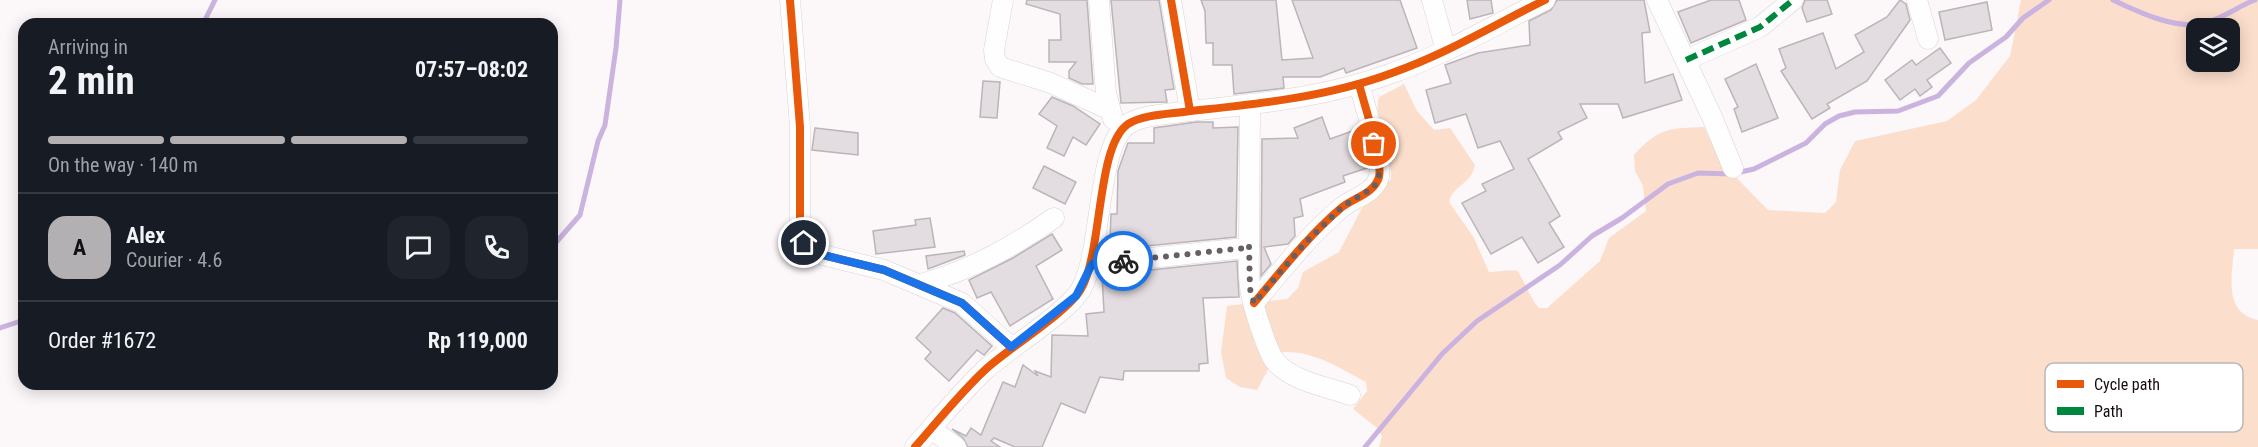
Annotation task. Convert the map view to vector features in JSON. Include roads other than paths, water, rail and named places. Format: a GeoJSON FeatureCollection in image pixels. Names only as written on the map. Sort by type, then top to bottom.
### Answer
{"type":"FeatureCollection","features":[{"type":"Feature","properties":{"kind":"street"},"geometry":{"type":"LineString","coordinates":[[790,0],[800,127],[800,233],[804,243],[823,255],[884,270],[962,303],[1011,347]]}},
{"type":"Feature","properties":{"kind":"street"},"geometry":{"type":"LineString","coordinates":[[1002,0],[994,50],[995,59],[1000,67],[1051,83],[1108,109]]}},
{"type":"Feature","properties":{"kind":"street"},"geometry":{"type":"LineString","coordinates":[[1099,0],[1108,109],[1121,132]]}},
{"type":"Feature","properties":{"kind":"street"},"geometry":{"type":"LineString","coordinates":[[1171,0],[1190,111]]}},
{"type":"Feature","properties":{"kind":"street"},"geometry":{"type":"LineString","coordinates":[[1432,0],[1446,51]]}},
{"type":"Feature","properties":{"kind":"street"},"geometry":{"type":"LineString","coordinates":[[915,447],[985,370],[1076,296],[1092,264],[1110,155],[1121,132],[1130,123],[1190,111],[1250,105],[1359,84],[1392,74],[1446,51],[1545,0]]}},
{"type":"Feature","properties":{"kind":"street"},"geometry":{"type":"LineString","coordinates":[[1657,0],[1733,168]]}},
{"type":"Feature","properties":{"kind":"street"},"geometry":{"type":"LineString","coordinates":[[1686,60],[1760,27],[1793,0]]}},
{"type":"Feature","properties":{"kind":"street"},"geometry":{"type":"LineString","coordinates":[[1917,0],[1928,39]]}},
{"type":"Feature","properties":{"kind":"street"},"geometry":{"type":"LineString","coordinates":[[1254,303],[1305,243],[1342,207],[1369,191],[1378,180],[1379,164],[1359,84]]}},
{"type":"Feature","properties":{"kind":"street"},"geometry":{"type":"LineString","coordinates":[[1250,105],[1250,289],[1267,346],[1276,362],[1303,378],[1350,395]]}},
{"type":"Feature","properties":{"kind":"street"},"geometry":{"type":"LineString","coordinates":[[921,284],[951,275],[989,258],[1029,237],[1054,218]]}},
{"type":"Feature","properties":{"kind":"street"},"geometry":{"type":"LineString","coordinates":[[1092,264],[1245,248],[1249,245]]}},
{"type":"Feature","properties":{"kind":"street"},"geometry":{"type":"LineString","coordinates":[[931,429],[956,447]]}},
{"type":"Feature","properties":{"kind":"waterway"},"geometry":{"type":"LineString","coordinates":[[206,18],[215,0]]}},
{"type":"Feature","properties":{"kind":"waterway"},"geometry":{"type":"LineString","coordinates":[[558,240],[580,215],[598,141],[605,125],[620,0]]}},
{"type":"Feature","properties":{"kind":"waterway"},"geometry":{"type":"LineString","coordinates":[[1365,447],[1442,354],[1477,321],[1560,265],[1592,236],[1622,218],[1668,184],[1698,173],[1731,174],[1754,169],[1806,143],[1825,124],[1839,116],[1855,112],[1898,111],[1938,96],[1969,63],[2006,37],[2023,18],[2049,0]]}},
{"type":"Feature","properties":{"kind":"waterway"},"geometry":{"type":"LineString","coordinates":[[2113,0],[2159,19],[2185,24],[2214,20],[2255,0]]}},
{"type":"Feature","properties":{"kind":"waterway"},"geometry":{"type":"LineString","coordinates":[[0,328],[18,322]]}}]}
